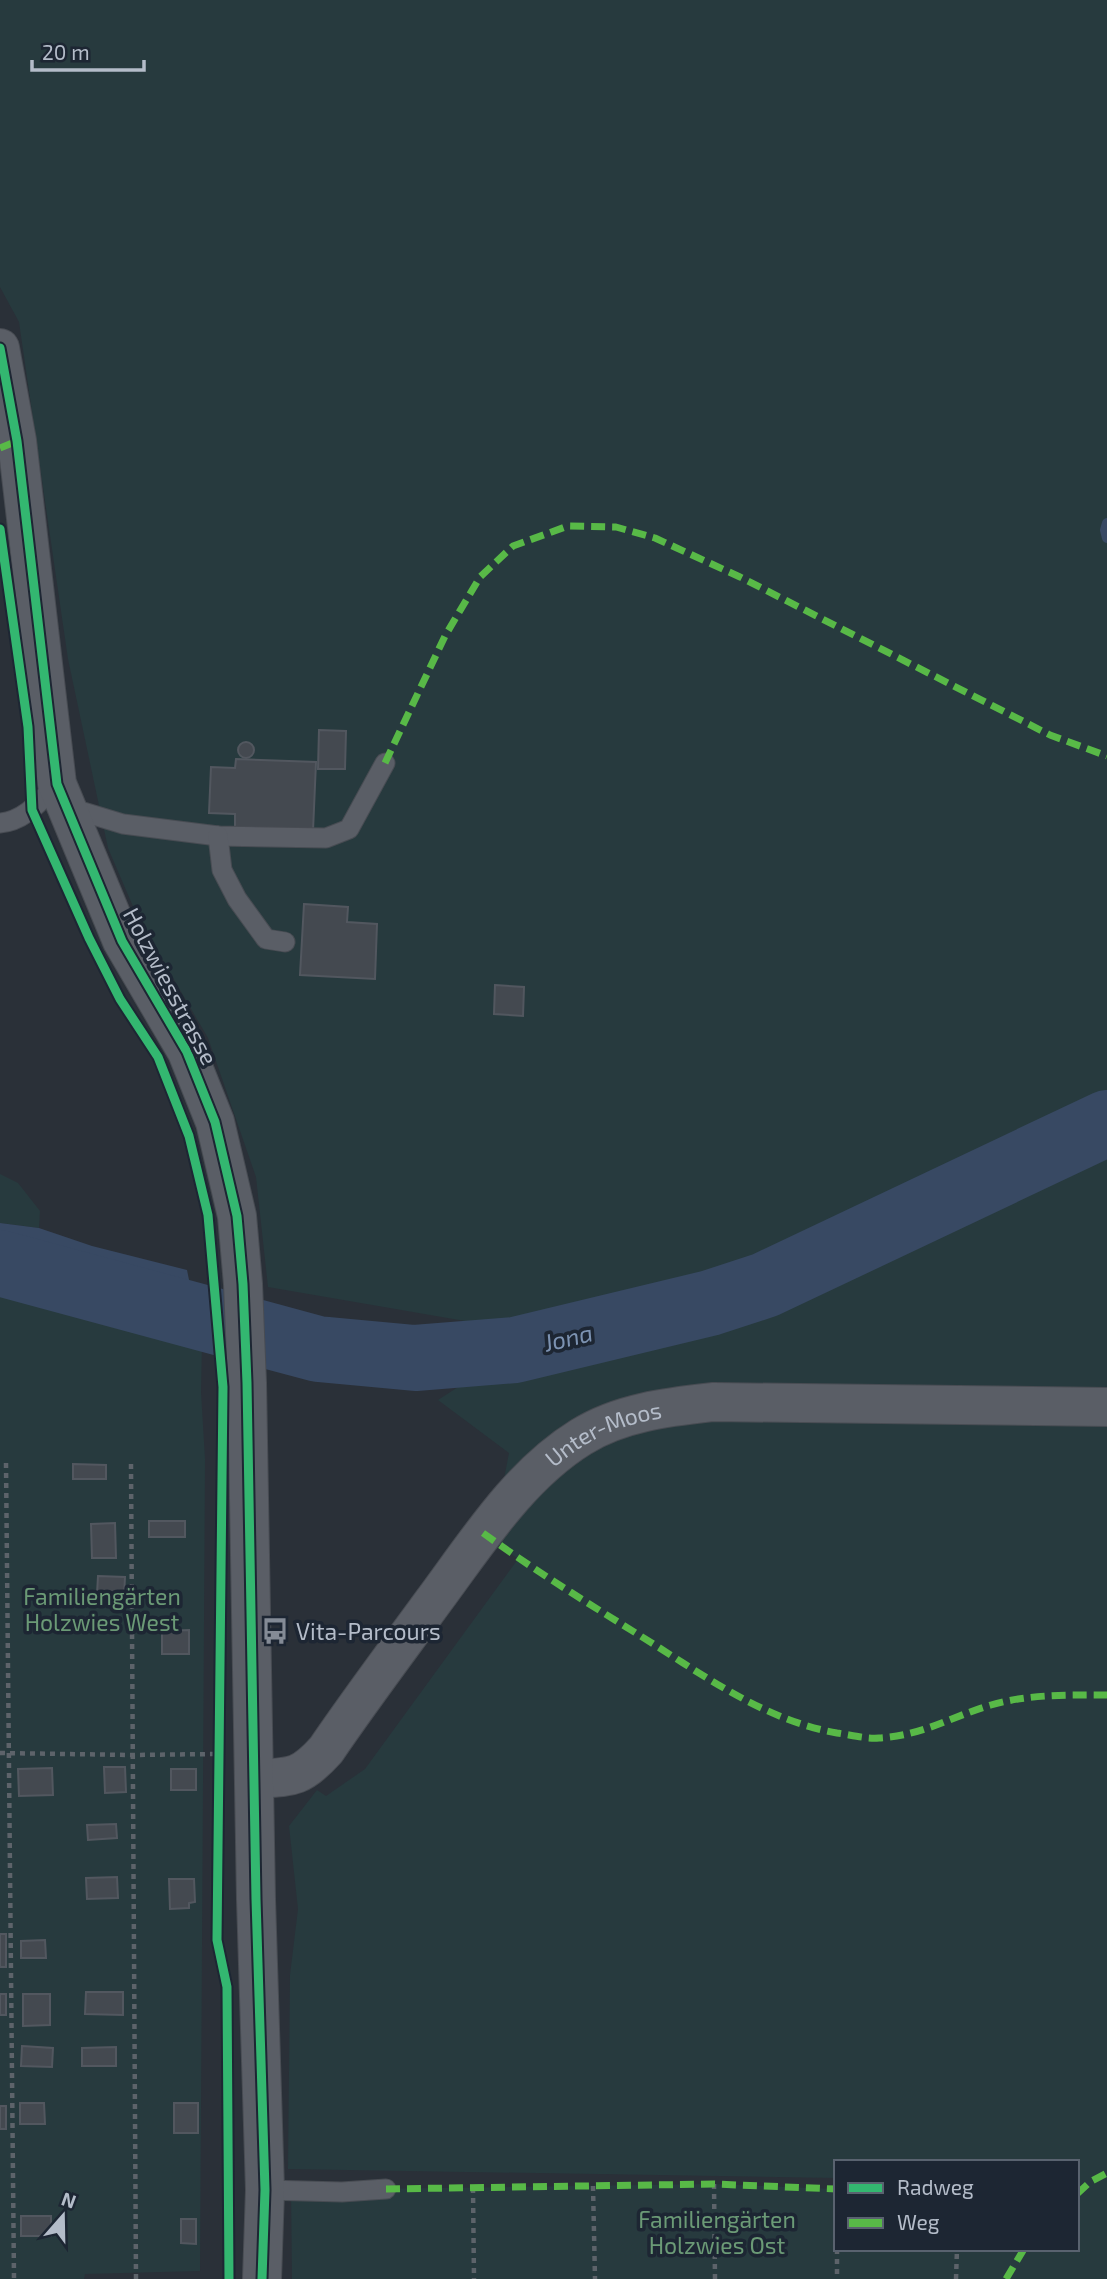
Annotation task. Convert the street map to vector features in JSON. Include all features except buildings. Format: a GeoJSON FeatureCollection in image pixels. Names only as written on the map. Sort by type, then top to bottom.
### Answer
{"type":"FeatureCollection","features":[{"type":"Feature","properties":{"kind":"street","name":"Holzwiesstrasse"},"geometry":{"type":"LineString","coordinates":[[0,348],[4,357],[17,441],[62,795],[122,941],[187,1052],[215,1122],[237,1216],[247,1383],[237,1773],[265,2190],[262,2279]]}},
{"type":"Feature","properties":{"kind":"street"},"geometry":{"type":"LineString","coordinates":[[1026,1406],[1107,1385]]}},
{"type":"Feature","properties":{"kind":"street","name":"Unter-Moos"},"geometry":{"type":"LineString","coordinates":[[237,1773],[287,1777],[311,1767],[497,1515],[553,1458],[582,1436],[615,1421],[659,1408],[714,1402],[1107,1407]]}},
{"type":"Feature","properties":{"kind":"lane"},"geometry":{"type":"LineString","coordinates":[[0,823],[10,822],[62,795],[122,824],[218,836],[326,838],[349,829],[385,762]]}},
{"type":"Feature","properties":{"kind":"lane"},"geometry":{"type":"LineString","coordinates":[[218,836],[222,870],[237,899],[266,939],[285,942]]}},
{"type":"Feature","properties":{"kind":"lane"},"geometry":{"type":"LineString","coordinates":[[265,2190],[342,2192],[386,2189]]}},
{"type":"Feature","properties":{"kind":"path"},"geometry":{"type":"LineString","coordinates":[[6,1462],[13,2279]]}},
{"type":"Feature","properties":{"kind":"path"},"geometry":{"type":"LineString","coordinates":[[131,1464],[136,2279]]}},
{"type":"Feature","properties":{"kind":"path"},"geometry":{"type":"LineString","coordinates":[[220,1740],[220,1754],[237,1773]]}},
{"type":"Feature","properties":{"kind":"path"},"geometry":{"type":"LineString","coordinates":[[0,1753],[220,1754]]}},
{"type":"Feature","properties":{"kind":"path"},"geometry":{"type":"LineString","coordinates":[[714,2183],[715,2279]]}},
{"type":"Feature","properties":{"kind":"path"},"geometry":{"type":"LineString","coordinates":[[593,2186],[595,2279]]}},
{"type":"Feature","properties":{"kind":"path"},"geometry":{"type":"LineString","coordinates":[[473,2188],[474,2279]]}},
{"type":"Feature","properties":{"kind":"path"},"geometry":{"type":"LineString","coordinates":[[837,2251],[837,2279]]}},
{"type":"Feature","properties":{"kind":"path"},"geometry":{"type":"LineString","coordinates":[[956,2279],[957,2251]]}},
{"type":"Feature","properties":{"kind":"green space","name":"Familiengärten Holzwies Ost"},"geometry":{"type":"Polygon","coordinates":[[[0,0],[1107,0],[1107,2279],[292,2279],[291,2190],[714,2184],[834,2189],[834,2251],[1079,2251],[1079,2160],[834,2160],[834,2178],[288,2169],[290,1975],[298,1909],[289,1826],[317,1790],[326,1796],[365,1769],[518,1559],[483,1533],[497,1515],[509,1453],[438,1400],[540,1334],[268,1287],[256,1177],[208,1038],[138,918],[108,848],[68,659],[19,322],[0,287],[0,0]]]}},
{"type":"Feature","properties":{"kind":"green space"},"geometry":{"type":"Polygon","coordinates":[[[0,1174],[18,1183],[40,1211],[39,1228],[0,1223],[0,1174]]]}},
{"type":"Feature","properties":{"kind":"green space","name":"Familiengärten Holzwies West"},"geometry":{"type":"Polygon","coordinates":[[[0,1287],[76,1299],[202,1344],[201,1392],[205,1459],[200,2271],[85,2274],[84,2279],[0,2279],[0,1287]]]}},
{"type":"Feature","properties":{"kind":"water"},"geometry":{"type":"Polygon","coordinates":[[[0,1223],[39,1228],[92,1246],[187,1270],[202,1344],[76,1299],[0,1287],[0,1223]]]}},
{"type":"Feature","properties":{"kind":"waterway"},"geometry":{"type":"LineString","coordinates":[[1107,523],[1107,538]]}},
{"type":"Feature","properties":{"kind":"waterway","name":"Jona"},"geometry":{"type":"LineString","coordinates":[[0,1263],[318,1349],[415,1358],[515,1350],[710,1303],[765,1285],[1107,1123]]}},
{"type":"Feature","properties":{"kind":"marked path"},"geometry":{"type":"LineString","coordinates":[[0,448],[17,441]]}},
{"type":"Feature","properties":{"kind":"marked path"},"geometry":{"type":"LineString","coordinates":[[385,763],[445,636],[480,577],[513,546],[568,526],[616,527],[655,538],[740,577],[1050,735],[1107,756]]}},
{"type":"Feature","properties":{"kind":"marked path"},"geometry":{"type":"LineString","coordinates":[[483,1533],[560,1586],[710,1680],[758,1707],[810,1727],[858,1737],[879,1738],[924,1729],[1005,1701],[1049,1696],[1107,1695]]}},
{"type":"Feature","properties":{"kind":"marked path"},"geometry":{"type":"LineString","coordinates":[[1079,2192],[1090,2182],[1107,2173]]}},
{"type":"Feature","properties":{"kind":"marked path"},"geometry":{"type":"LineString","coordinates":[[386,2189],[714,2184],[834,2189]]}},
{"type":"Feature","properties":{"kind":"marked path"},"geometry":{"type":"LineString","coordinates":[[1006,2279],[1023,2251]]}},
{"type":"Feature","properties":{"kind":"cycle path"},"geometry":{"type":"LineString","coordinates":[[0,348],[17,441],[57,784],[122,941],[187,1052],[215,1122],[237,1216],[247,1383],[256,1899],[265,2190],[262,2279]]}},
{"type":"Feature","properties":{"kind":"cycle path"},"geometry":{"type":"LineString","coordinates":[[0,529],[28,727],[32,810],[89,938],[120,999],[158,1057],[189,1136],[208,1215],[223,1387],[217,1940],[227,1987],[229,2279]]}},
{"type":"Feature","properties":{"kind":"place","name":"Vita-Parcours"},"geometry":{"type":"Point","coordinates":[275,1631]}}]}
